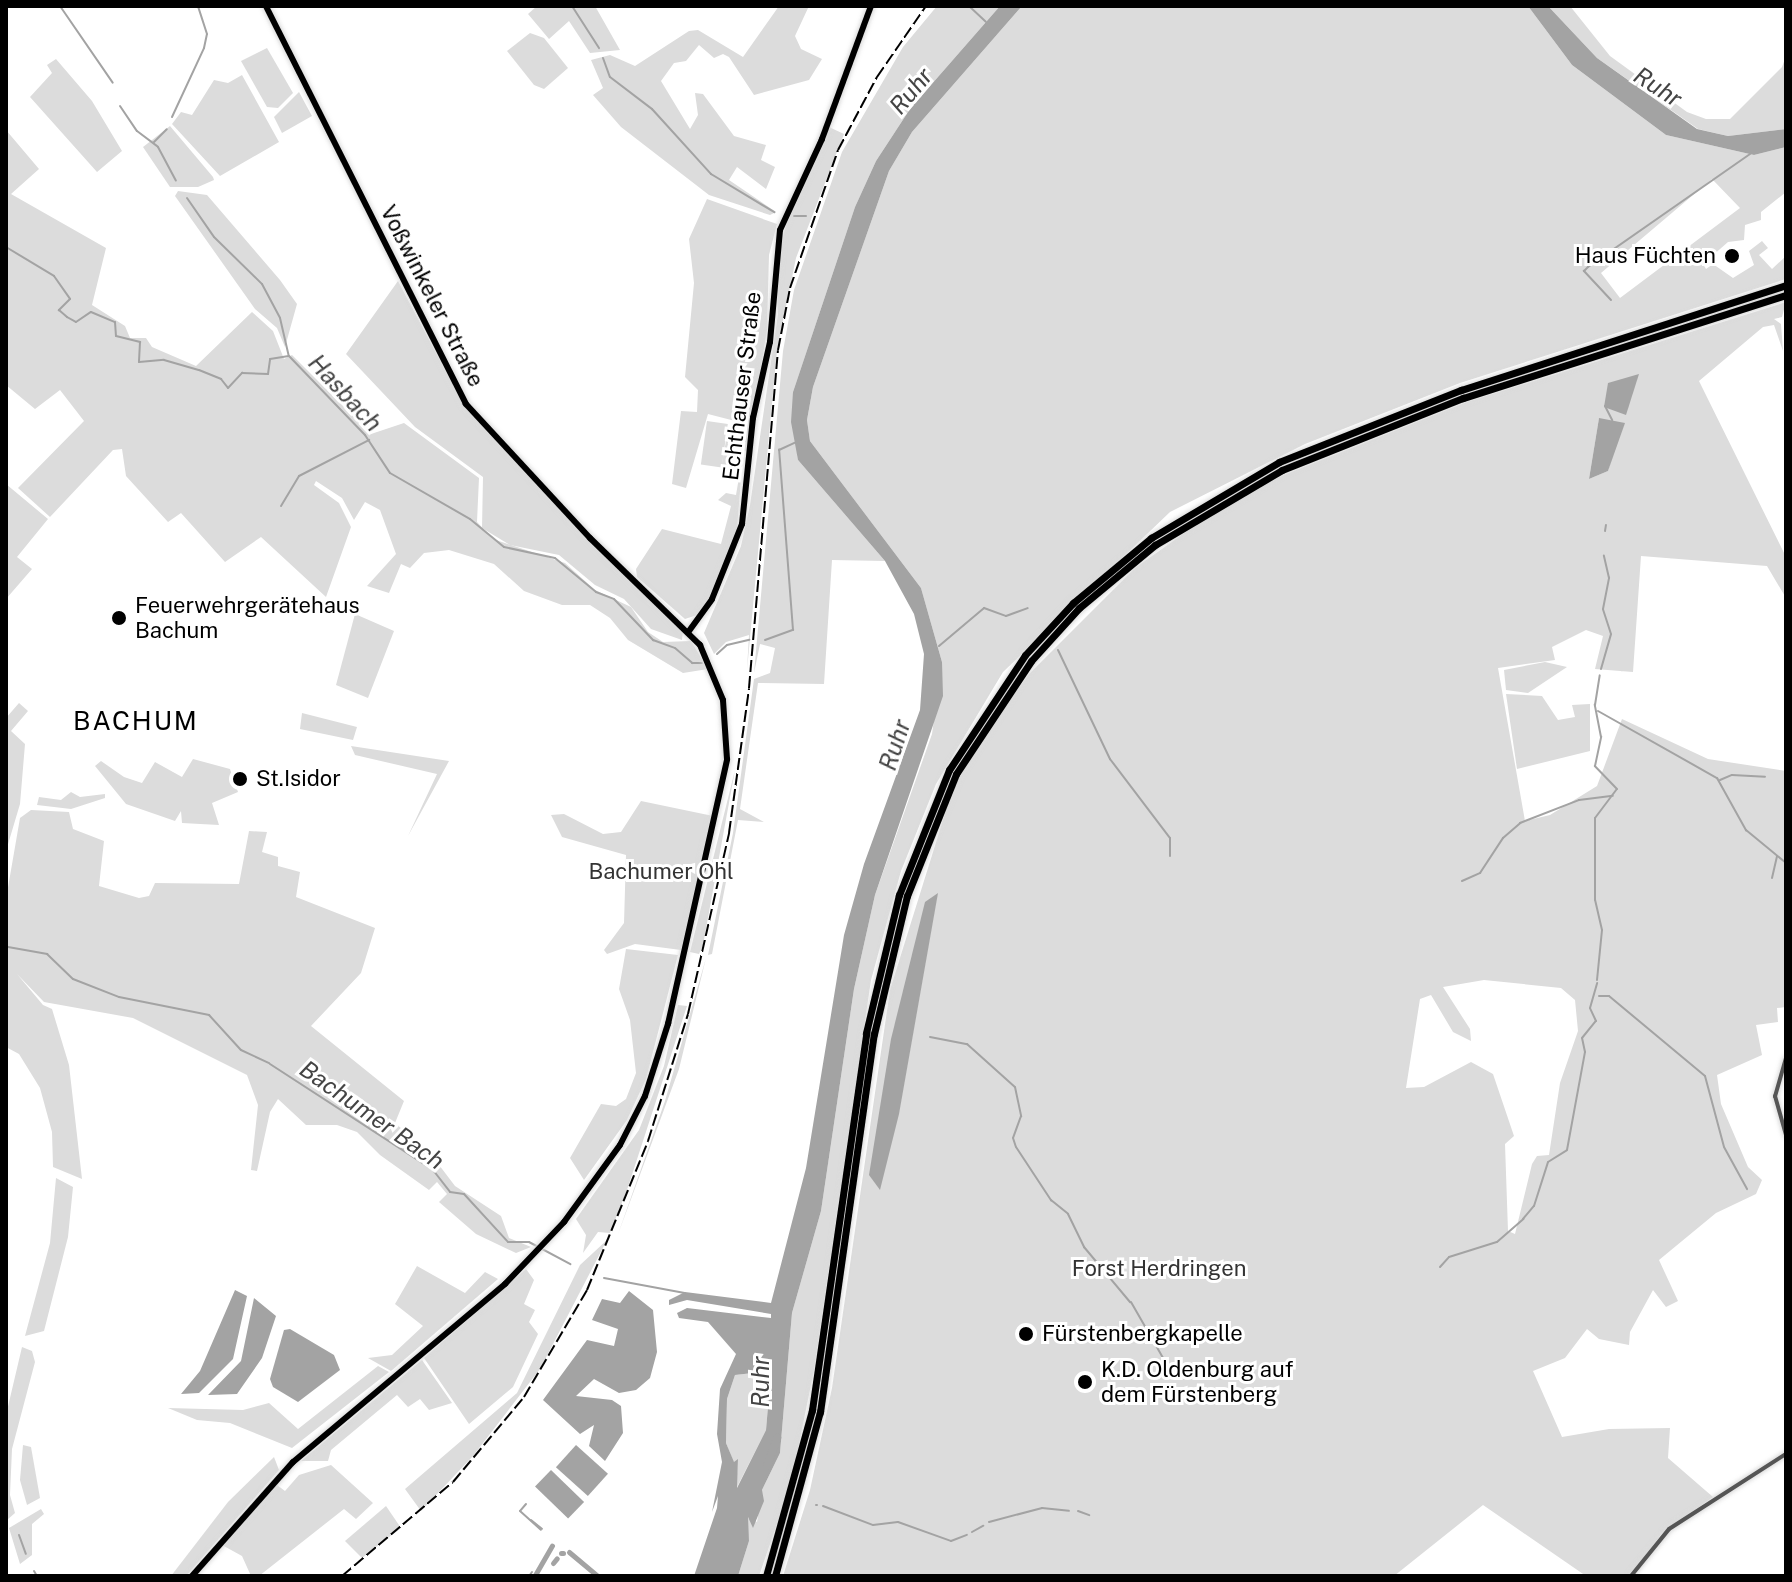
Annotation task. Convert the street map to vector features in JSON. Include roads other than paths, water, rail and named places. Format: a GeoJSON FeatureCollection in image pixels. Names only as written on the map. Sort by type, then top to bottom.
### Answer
{"type":"FeatureCollection","features":[{"type":"Feature","properties":{"kind":"highway"},"geometry":{"type":"LineString","coordinates":[[766,1576],[812,1410],[866,1033],[891,920],[910,860],[949,770],[1025,655],[1073,603],[1151,538],[1279,462],[1447,395],[1786,285]]}},
{"type":"Feature","properties":{"kind":"highway"},"geometry":{"type":"LineString","coordinates":[[775,1576],[820,1412],[874,1034],[899,922],[918,862],[956,774],[1031,661],[1079,608],[1142,555],[1282,470],[1463,398],[1786,295]]}},
{"type":"Feature","properties":{"kind":"main road","name":"Voßwinkeler Straße"},"geometry":{"type":"LineString","coordinates":[[266,6],[466,404],[590,538],[700,645]]}},
{"type":"Feature","properties":{"kind":"main road","name":"Echthauser Straße"},"geometry":{"type":"LineString","coordinates":[[689,631],[699,620],[732,558],[742,524],[752,425],[771,331],[777,240],[822,139],[871,6]]}},
{"type":"Feature","properties":{"kind":"main road"},"geometry":{"type":"LineString","coordinates":[[192,1576],[293,1462],[505,1284],[588,1192],[631,1126],[668,1024],[727,759],[723,700],[700,645],[699,620]]}},
{"type":"Feature","properties":{"kind":"street"},"geometry":{"type":"LineString","coordinates":[[1786,1058],[1775,1090],[1786,1135]]}},
{"type":"Feature","properties":{"kind":"street"},"geometry":{"type":"LineString","coordinates":[[1631,1576],[1660,1536],[1786,1454]]}},
{"type":"Feature","properties":{"kind":"waterway"},"geometry":{"type":"LineString","coordinates":[[60,6],[113,83]]}},
{"type":"Feature","properties":{"kind":"waterway"},"geometry":{"type":"LineString","coordinates":[[172,117],[204,48],[207,34],[198,6]]}},
{"type":"Feature","properties":{"kind":"waterway"},"geometry":{"type":"LineString","coordinates":[[572,6],[599,48]]}},
{"type":"Feature","properties":{"kind":"waterway"},"geometry":{"type":"LineString","coordinates":[[969,6],[986,22]]}},
{"type":"Feature","properties":{"kind":"waterway"},"geometry":{"type":"LineString","coordinates":[[603,58],[610,77],[652,109],[711,174],[774,212]]}},
{"type":"Feature","properties":{"kind":"waterway"},"geometry":{"type":"LineString","coordinates":[[120,106],[137,131],[158,147],[176,181]]}},
{"type":"Feature","properties":{"kind":"waterway"},"geometry":{"type":"LineString","coordinates":[[154,142],[167,129]]}},
{"type":"Feature","properties":{"kind":"waterway"},"geometry":{"type":"LineString","coordinates":[[1611,300],[1584,271],[1750,154]]}},
{"type":"Feature","properties":{"kind":"waterway","name":"Hasbach"},"geometry":{"type":"LineString","coordinates":[[187,198],[214,237],[262,284],[280,318],[289,356],[365,435],[390,473],[470,519],[504,547],[555,558],[596,592],[614,599],[653,640],[675,648],[692,663],[702,663]]}},
{"type":"Feature","properties":{"kind":"waterway"},"geometry":{"type":"LineString","coordinates":[[794,216],[806,216]]}},
{"type":"Feature","properties":{"kind":"waterway","name":"Hasbach"},"geometry":{"type":"LineString","coordinates":[[6,247],[54,276],[70,299],[59,310],[67,317],[76,322],[91,312],[115,322],[116,336],[140,342],[139,362],[164,360],[199,370],[221,379],[228,388],[242,373],[268,374],[270,359],[289,356]]}},
{"type":"Feature","properties":{"kind":"waterway"},"geometry":{"type":"LineString","coordinates":[[1605,406],[1612,420]]}},
{"type":"Feature","properties":{"kind":"waterway"},"geometry":{"type":"LineString","coordinates":[[281,506],[299,476],[369,440]]}},
{"type":"Feature","properties":{"kind":"waterway","name":"Hasbach"},"geometry":{"type":"LineString","coordinates":[[765,640],[793,630],[779,450],[794,443]]}},
{"type":"Feature","properties":{"kind":"waterway"},"geometry":{"type":"LineString","coordinates":[[1605,531],[1606,525]]}},
{"type":"Feature","properties":{"kind":"waterway"},"geometry":{"type":"LineString","coordinates":[[1601,669],[1611,634],[1603,609],[1609,578],[1604,556]]}},
{"type":"Feature","properties":{"kind":"waterway"},"geometry":{"type":"LineString","coordinates":[[939,646],[984,608],[1006,616],[1028,608]]}},
{"type":"Feature","properties":{"kind":"waterway","name":"Hasbach"},"geometry":{"type":"LineString","coordinates":[[717,654],[727,645],[749,640]]}},
{"type":"Feature","properties":{"kind":"waterway"},"geometry":{"type":"LineString","coordinates":[[1058,650],[1110,759],[1170,838],[1170,856]]}},
{"type":"Feature","properties":{"kind":"waterway"},"geometry":{"type":"LineString","coordinates":[[1597,980],[1602,930],[1595,900],[1595,818],[1617,789],[1595,766],[1601,737],[1595,705],[1600,675]]}},
{"type":"Feature","properties":{"kind":"waterway"},"geometry":{"type":"LineString","coordinates":[[1598,711],[1717,778],[1746,830],[1786,863]]}},
{"type":"Feature","properties":{"kind":"waterway"},"geometry":{"type":"LineString","coordinates":[[1720,780],[1732,775],[1765,777]]}},
{"type":"Feature","properties":{"kind":"waterway"},"geometry":{"type":"LineString","coordinates":[[1462,881],[1480,873],[1503,838],[1520,823],[1579,800],[1613,796]]}},
{"type":"Feature","properties":{"kind":"waterway"},"geometry":{"type":"LineString","coordinates":[[1772,878],[1777,857]]}},
{"type":"Feature","properties":{"kind":"waterway","name":"Bachumer Bach"},"geometry":{"type":"LineString","coordinates":[[8,947],[47,954],[73,979],[119,997],[209,1015],[241,1050],[269,1063]]}},
{"type":"Feature","properties":{"kind":"waterway"},"geometry":{"type":"LineString","coordinates":[[1440,1267],[1449,1257],[1497,1242],[1523,1219],[1534,1206],[1548,1162],[1567,1150],[1585,1052],[1582,1038],[1596,1021],[1590,1008],[1597,983]]}},
{"type":"Feature","properties":{"kind":"waterway"},"geometry":{"type":"LineString","coordinates":[[1599,996],[1609,996],[1705,1076],[1724,1147],[1747,1189]]}},
{"type":"Feature","properties":{"kind":"waterway"},"geometry":{"type":"LineString","coordinates":[[930,1037],[967,1044],[1015,1087],[1021,1116],[1013,1138],[1016,1147],[1051,1200],[1068,1214],[1084,1247],[1130,1302]]}},
{"type":"Feature","properties":{"kind":"waterway","name":"Bachumer Bach"},"geometry":{"type":"LineString","coordinates":[[270,1064],[433,1170],[450,1192],[464,1194],[508,1242],[529,1242],[570,1264]]}},
{"type":"Feature","properties":{"kind":"waterway","name":"Bachumer Bach"},"geometry":{"type":"LineString","coordinates":[[604,1278],[685,1293]]}},
{"type":"Feature","properties":{"kind":"waterway"},"geometry":{"type":"LineString","coordinates":[[1131,1302],[1166,1363]]}},
{"type":"Feature","properties":{"kind":"waterway","name":"Ruhr"},"geometry":{"type":"LineString","coordinates":[[767,1466],[777,1438]]}},
{"type":"Feature","properties":{"kind":"waterway"},"geometry":{"type":"LineString","coordinates":[[526,1504],[520,1511],[541,1530]]}},
{"type":"Feature","properties":{"kind":"waterway"},"geometry":{"type":"LineString","coordinates":[[823,1506],[873,1525],[898,1522],[951,1541],[967,1535]]}},
{"type":"Feature","properties":{"kind":"waterway"},"geometry":{"type":"LineString","coordinates":[[989,1522],[1042,1508],[1069,1511]]}},
{"type":"Feature","properties":{"kind":"waterway"},"geometry":{"type":"LineString","coordinates":[[1078,1511],[1089,1515]]}},
{"type":"Feature","properties":{"kind":"waterway"},"geometry":{"type":"LineString","coordinates":[[531,1520],[542,1529]]}},
{"type":"Feature","properties":{"kind":"waterway"},"geometry":{"type":"LineString","coordinates":[[972,1532],[983,1526]]}},
{"type":"Feature","properties":{"kind":"waterway"},"geometry":{"type":"LineString","coordinates":[[19,1535],[26,1554]]}},
{"type":"Feature","properties":{"kind":"waterway"},"geometry":{"type":"LineString","coordinates":[[535,1575],[552,1545]]}},
{"type":"Feature","properties":{"kind":"waterway"},"geometry":{"type":"LineString","coordinates":[[569,1552],[598,1576]]}},
{"type":"Feature","properties":{"kind":"waterway"},"geometry":{"type":"LineString","coordinates":[[553,1563],[557,1558]]}},
{"type":"Feature","properties":{"kind":"waterway"},"geometry":{"type":"LineString","coordinates":[[34,1571],[37,1576]]}},
{"type":"Feature","properties":{"kind":"waterway"},"geometry":{"type":"LineString","coordinates":[[529,1576],[532,1572]]}},
{"type":"Feature","properties":{"kind":"railway"},"geometry":{"type":"LineString","coordinates":[[342,1576],[453,1482],[524,1397],[587,1290],[648,1141],[688,1014],[729,833],[749,688],[778,350],[790,288],[838,150],[877,77],[926,6]]}},
{"type":"Feature","properties":{"kind":"place","name":"Haus Füchten"},"geometry":{"type":"Point","coordinates":[1732,256]}},
{"type":"Feature","properties":{"kind":"place","name":"Feuerwehrgerätehaus Bachum"},"geometry":{"type":"Point","coordinates":[119,618]}},
{"type":"Feature","properties":{"kind":"place","name":"St.Isidor"},"geometry":{"type":"Point","coordinates":[240,779]}},
{"type":"Feature","properties":{"kind":"place","name":"Fürstenbergkapelle"},"geometry":{"type":"Point","coordinates":[1026,1334]}},
{"type":"Feature","properties":{"kind":"place","name":"K.D. Oldenburg auf dem Fürstenberg"},"geometry":{"type":"Point","coordinates":[1085,1382]}},
{"type":"Feature","properties":{"kind":"district","name":"BACHUM"},"geometry":{"type":"Point","coordinates":[136,721]}},
{"type":"Feature","properties":{"kind":"park label","name":"Bachumer Ohl"},"geometry":{"type":"Point","coordinates":[661,872]}},
{"type":"Feature","properties":{"kind":"park label","name":"Forst Herdringen"},"geometry":{"type":"Point","coordinates":[1159,1269]}}]}
